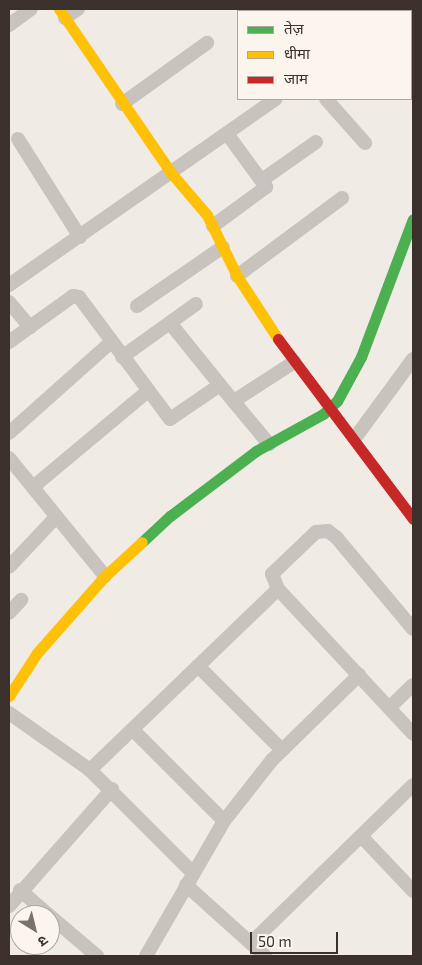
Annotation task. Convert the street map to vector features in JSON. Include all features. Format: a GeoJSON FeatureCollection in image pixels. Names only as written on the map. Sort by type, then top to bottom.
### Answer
{"type":"FeatureCollection","features":[{"type":"Feature","properties":{"kind":"street"},"geometry":{"type":"LineString","coordinates":[[9,25],[31,9]]}},
{"type":"Feature","properties":{"kind":"street"},"geometry":{"type":"LineString","coordinates":[[78,9],[62,14],[122,104],[172,174],[213,226],[237,276],[294,362],[355,438],[413,519]]}},
{"type":"Feature","properties":{"kind":"street"},"geometry":{"type":"LineString","coordinates":[[122,104],[207,43]]}},
{"type":"Feature","properties":{"kind":"street"},"geometry":{"type":"LineString","coordinates":[[9,285],[172,174],[275,100]]}},
{"type":"Feature","properties":{"kind":"street"},"geometry":{"type":"LineString","coordinates":[[327,100],[365,143]]}},
{"type":"Feature","properties":{"kind":"street"},"geometry":{"type":"LineString","coordinates":[[213,226],[266,189],[262,180],[228,134]]}},
{"type":"Feature","properties":{"kind":"street"},"geometry":{"type":"LineString","coordinates":[[18,138],[80,237]]}},
{"type":"Feature","properties":{"kind":"street"},"geometry":{"type":"LineString","coordinates":[[262,180],[316,142]]}},
{"type":"Feature","properties":{"kind":"street"},"geometry":{"type":"LineString","coordinates":[[237,276],[342,198]]}},
{"type":"Feature","properties":{"kind":"street"},"geometry":{"type":"LineString","coordinates":[[9,696],[37,653],[105,576],[204,488],[269,444],[331,407],[361,357],[413,219]]}},
{"type":"Feature","properties":{"kind":"street"},"geometry":{"type":"LineString","coordinates":[[137,306],[223,248]]}},
{"type":"Feature","properties":{"kind":"street"},"geometry":{"type":"LineString","coordinates":[[9,342],[73,296],[79,296],[122,357],[172,419],[220,386]]}},
{"type":"Feature","properties":{"kind":"street"},"geometry":{"type":"LineString","coordinates":[[9,302],[30,327]]}},
{"type":"Feature","properties":{"kind":"street"},"geometry":{"type":"LineString","coordinates":[[122,357],[196,304]]}},
{"type":"Feature","properties":{"kind":"street"},"geometry":{"type":"LineString","coordinates":[[170,323],[269,444]]}},
{"type":"Feature","properties":{"kind":"street"},"geometry":{"type":"LineString","coordinates":[[9,433],[111,342]]}},
{"type":"Feature","properties":{"kind":"street"},"geometry":{"type":"LineString","coordinates":[[355,438],[413,359]]}},
{"type":"Feature","properties":{"kind":"street"},"geometry":{"type":"LineString","coordinates":[[234,401],[294,362]]}},
{"type":"Feature","properties":{"kind":"street"},"geometry":{"type":"LineString","coordinates":[[33,487],[148,391]]}},
{"type":"Feature","properties":{"kind":"street"},"geometry":{"type":"LineString","coordinates":[[9,458],[105,576]]}},
{"type":"Feature","properties":{"kind":"street"},"geometry":{"type":"LineString","coordinates":[[9,567],[56,517]]}},
{"type":"Feature","properties":{"kind":"street"},"geometry":{"type":"LineString","coordinates":[[413,629],[337,538],[328,531],[316,532],[274,571],[271,578],[278,589],[413,734]]}},
{"type":"Feature","properties":{"kind":"street"},"geometry":{"type":"LineString","coordinates":[[90,770],[134,731],[278,589]]}},
{"type":"Feature","properties":{"kind":"street"},"geometry":{"type":"LineString","coordinates":[[9,613],[21,600]]}},
{"type":"Feature","properties":{"kind":"street"},"geometry":{"type":"LineString","coordinates":[[198,666],[282,750]]}},
{"type":"Feature","properties":{"kind":"street"},"geometry":{"type":"LineString","coordinates":[[146,956],[224,821],[282,750],[359,675]]}},
{"type":"Feature","properties":{"kind":"street"},"geometry":{"type":"LineString","coordinates":[[389,708],[413,685]]}},
{"type":"Feature","properties":{"kind":"street"},"geometry":{"type":"LineString","coordinates":[[9,713],[90,770],[112,789],[193,872]]}},
{"type":"Feature","properties":{"kind":"street"},"geometry":{"type":"LineString","coordinates":[[134,731],[224,821]]}},
{"type":"Feature","properties":{"kind":"street"},"geometry":{"type":"LineString","coordinates":[[251,943],[413,785]]}},
{"type":"Feature","properties":{"kind":"street"},"geometry":{"type":"LineString","coordinates":[[9,906],[20,890],[112,789]]}},
{"type":"Feature","properties":{"kind":"street"},"geometry":{"type":"LineString","coordinates":[[361,836],[413,891]]}},
{"type":"Feature","properties":{"kind":"street"},"geometry":{"type":"LineString","coordinates":[[186,885],[265,956]]}},
{"type":"Feature","properties":{"kind":"street"},"geometry":{"type":"LineString","coordinates":[[20,890],[38,905]]}},
{"type":"Feature","properties":{"kind":"street"},"geometry":{"type":"LineString","coordinates":[[60,924],[98,956]]}},
{"type":"Feature","properties":{"kind":"traffic: fast"},"geometry":{"type":"LineString","coordinates":[[142,542],[170,516],[256,451],[323,414],[337,401],[361,357],[413,219]]}},
{"type":"Feature","properties":{"kind":"traffic: slow"},"geometry":{"type":"LineString","coordinates":[[59,9],[172,174],[207,215],[237,276],[278,339]]}},
{"type":"Feature","properties":{"kind":"traffic: slow"},"geometry":{"type":"LineString","coordinates":[[9,696],[37,653],[105,576],[142,542]]}},
{"type":"Feature","properties":{"kind":"traffic: jam"},"geometry":{"type":"LineString","coordinates":[[278,339],[413,519]]}}]}
